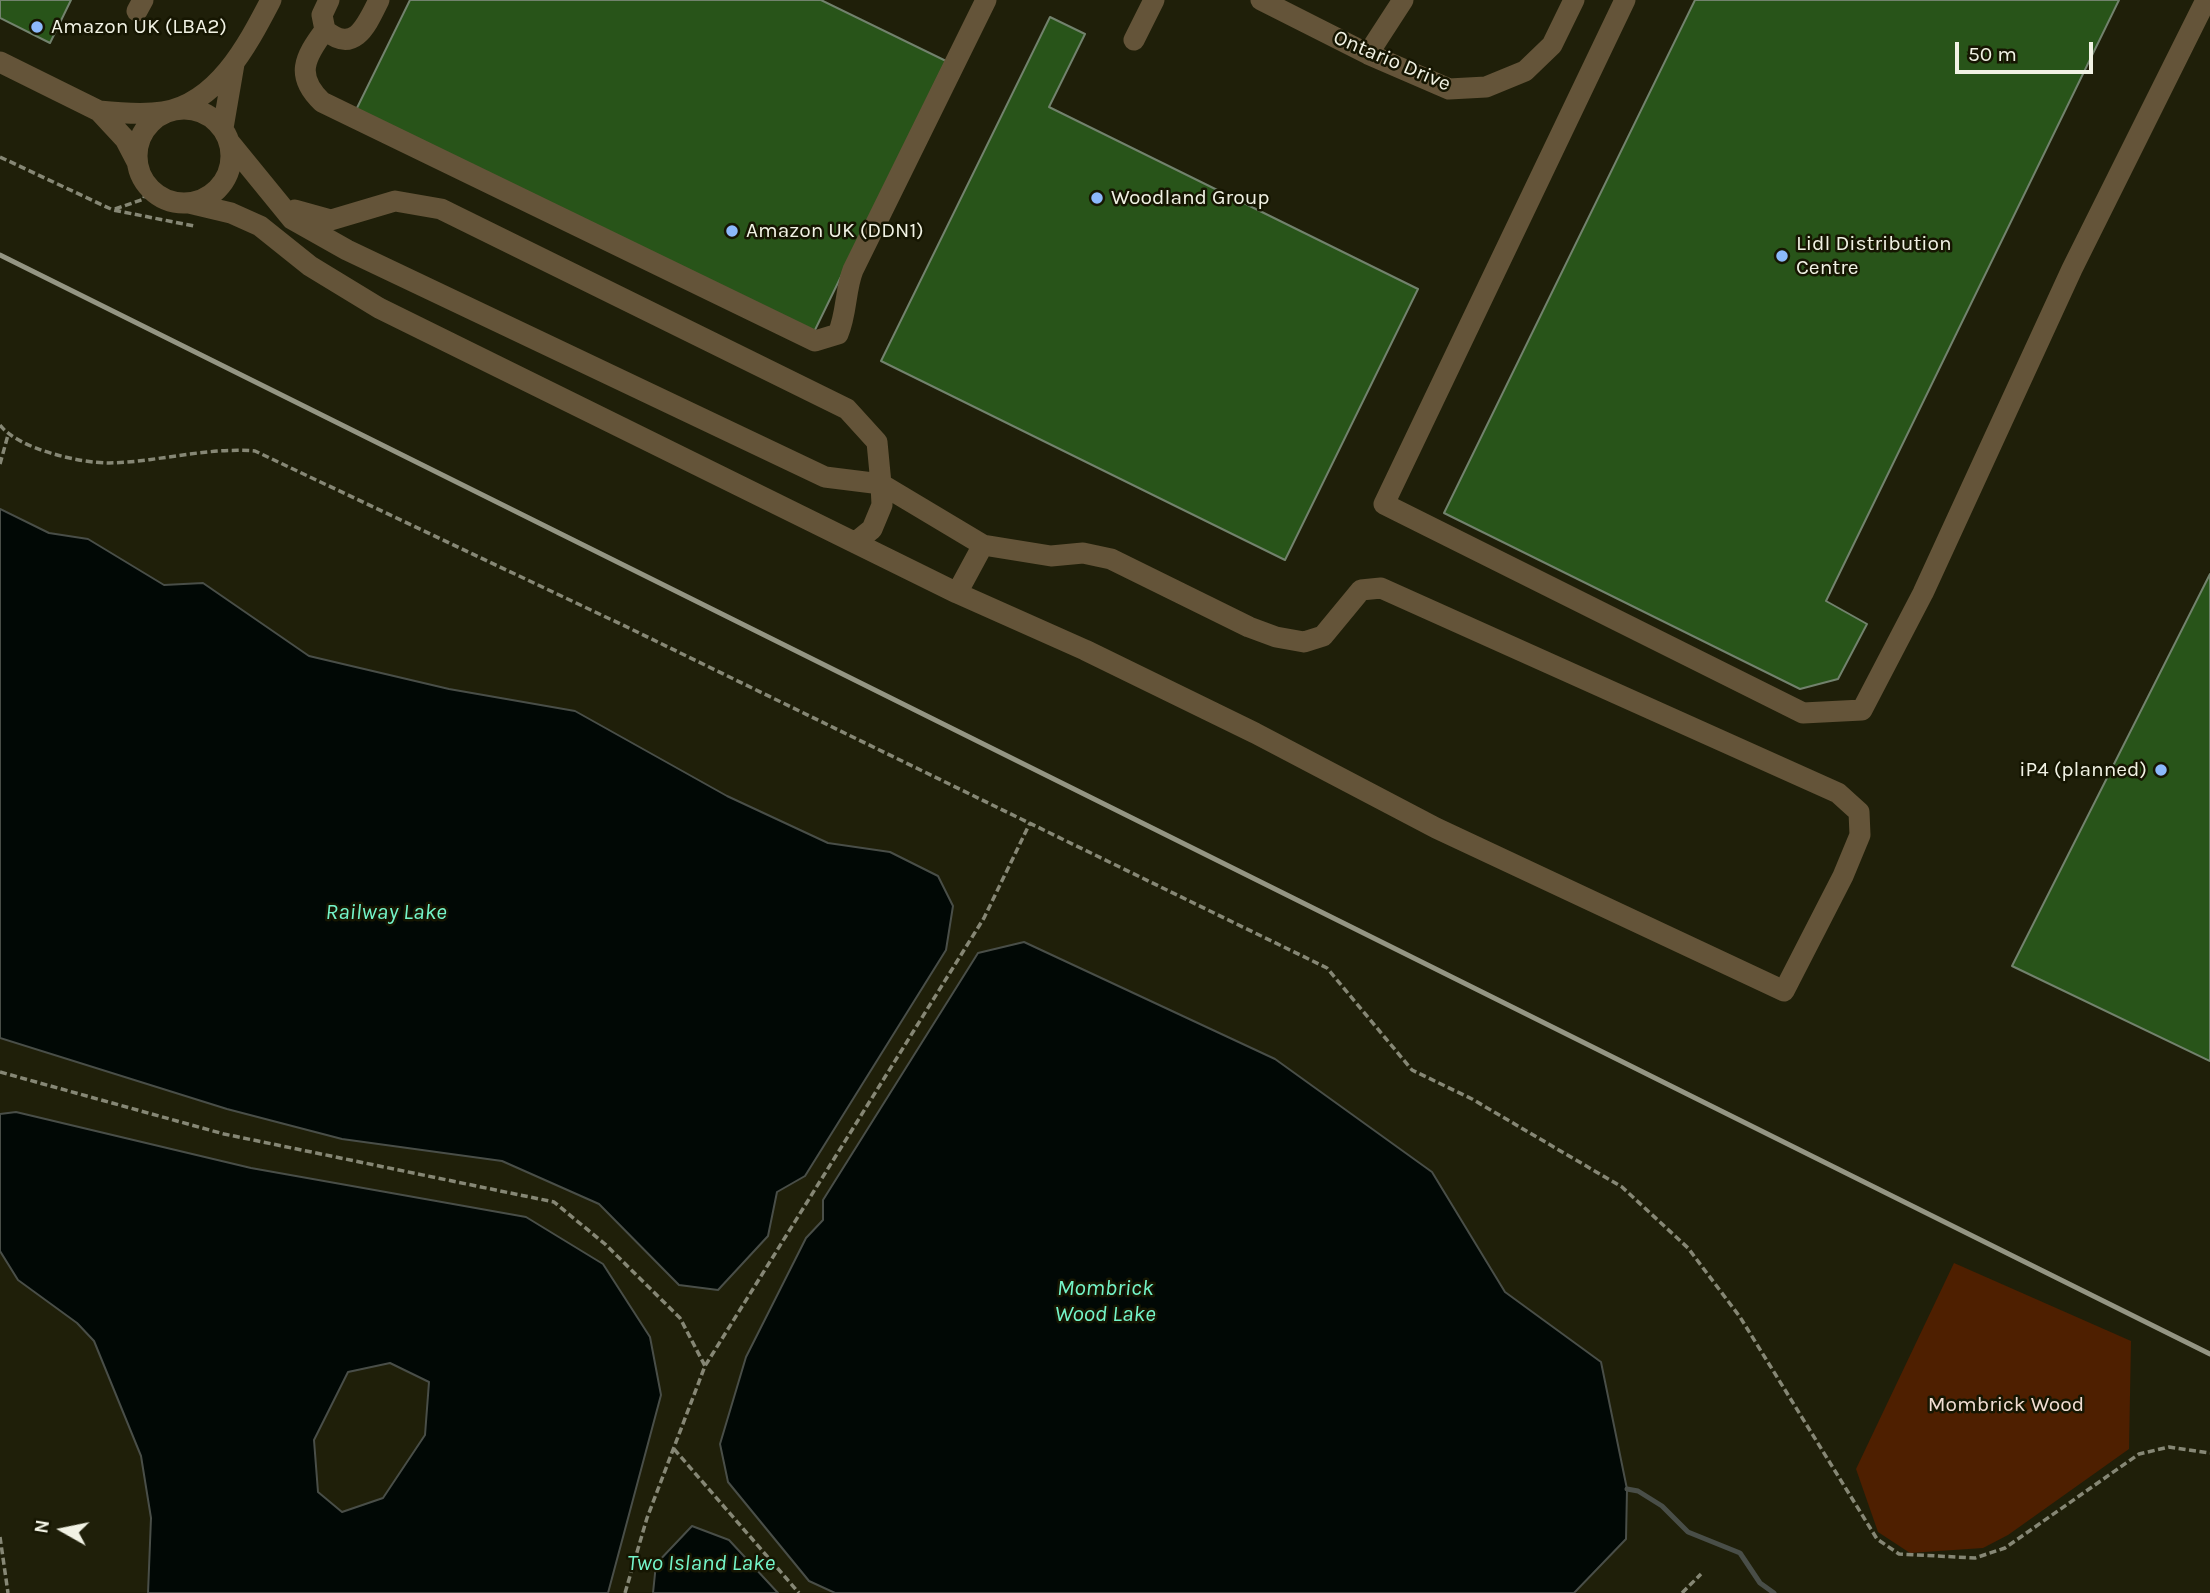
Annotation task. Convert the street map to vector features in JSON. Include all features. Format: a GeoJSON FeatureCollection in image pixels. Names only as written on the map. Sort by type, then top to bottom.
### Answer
{"type":"FeatureCollection","features":[{"type":"Feature","properties":{"kind":"street"},"geometry":{"type":"LineString","coordinates":[[137,162],[140,137],[146,127],[165,112],[197,98],[234,64],[271,0]]}},
{"type":"Feature","properties":{"kind":"street"},"geometry":{"type":"LineString","coordinates":[[329,0],[322,15],[324,30],[311,49],[306,63],[305,80],[310,90],[323,102],[815,341],[838,334],[844,321],[848,281],[986,0]]}},
{"type":"Feature","properties":{"kind":"street"},"geometry":{"type":"LineString","coordinates":[[324,30],[335,39],[346,40],[359,35],[379,0]]}},
{"type":"Feature","properties":{"kind":"street"},"geometry":{"type":"LineString","coordinates":[[1134,40],[1154,0]]}},
{"type":"Feature","properties":{"kind":"street","name":"Ontario Drive"},"geometry":{"type":"LineString","coordinates":[[1261,0],[1368,54],[1449,89],[1486,87],[1525,71],[1552,45],[1574,0]]}},
{"type":"Feature","properties":{"kind":"street"},"geometry":{"type":"LineString","coordinates":[[1368,54],[1404,0]]}},
{"type":"Feature","properties":{"kind":"street"},"geometry":{"type":"LineString","coordinates":[[1625,0],[1384,504],[1803,713],[1862,710],[1923,593],[2072,269],[2206,0]]}},
{"type":"Feature","properties":{"kind":"street"},"geometry":{"type":"LineString","coordinates":[[0,62],[99,111],[125,139],[146,185],[158,196],[173,202],[231,213],[260,226],[310,266],[379,308],[957,593],[1085,650],[1255,733],[1436,828],[1784,991],[1843,876],[1860,835],[1859,812],[1838,793],[1381,588],[1361,590],[1323,636],[1304,642],[1249,628],[1111,558],[1083,553],[1051,556],[984,545],[881,484],[825,477],[347,250],[292,219],[212,117],[197,110],[181,108],[165,112],[99,111]]}},
{"type":"Feature","properties":{"kind":"street"},"geometry":{"type":"LineString","coordinates":[[189,203],[205,199],[223,182],[232,160],[227,136],[234,64]]}},
{"type":"Feature","properties":{"kind":"street"},"geometry":{"type":"LineString","coordinates":[[278,203],[331,220],[395,201],[440,209],[847,409],[877,442],[881,484],[882,505],[872,529],[856,542]]}},
{"type":"Feature","properties":{"kind":"street"},"geometry":{"type":"LineString","coordinates":[[957,593],[984,545]]}},
{"type":"Feature","properties":{"kind":"path"},"geometry":{"type":"LineString","coordinates":[[0,157],[113,210],[198,226]]}},
{"type":"Feature","properties":{"kind":"path"},"geometry":{"type":"LineString","coordinates":[[113,210],[144,199],[146,185]]}},
{"type":"Feature","properties":{"kind":"path"},"geometry":{"type":"LineString","coordinates":[[0,425],[8,435],[40,450],[108,463],[227,449],[255,451],[629,628],[1327,968],[1412,1070],[1472,1099],[1622,1187],[1688,1248],[1725,1297],[1877,1539],[1899,1555],[1975,1558],[2005,1548],[2139,1454],[2168,1447],[2210,1453]]}},
{"type":"Feature","properties":{"kind":"path"},"geometry":{"type":"LineString","coordinates":[[0,464],[8,435]]}},
{"type":"Feature","properties":{"kind":"path"},"geometry":{"type":"LineString","coordinates":[[625,1593],[647,1518],[705,1366],[984,918],[1030,823]]}},
{"type":"Feature","properties":{"kind":"path"},"geometry":{"type":"LineString","coordinates":[[0,1072],[224,1134],[554,1202],[605,1244],[680,1318],[705,1366]]}},
{"type":"Feature","properties":{"kind":"path"},"geometry":{"type":"LineString","coordinates":[[674,1449],[799,1593]]}},
{"type":"Feature","properties":{"kind":"path"},"geometry":{"type":"LineString","coordinates":[[0,1537],[8,1593]]}},
{"type":"Feature","properties":{"kind":"path"},"geometry":{"type":"LineString","coordinates":[[1682,1593],[1701,1574]]}},
{"type":"Feature","properties":{"kind":"green space","name":"Mombrick Wood"},"geometry":{"type":"Polygon","coordinates":[[[1954,1263],[2131,1341],[2129,1449],[2008,1535],[1983,1548],[1910,1553],[1878,1532],[1856,1469],[1954,1263]]]}},
{"type":"Feature","properties":{"kind":"water","name":"Railway Lake"},"geometry":{"type":"Polygon","coordinates":[[[0,509],[49,533],[88,539],[164,585],[203,583],[309,656],[449,689],[575,711],[727,796],[828,843],[890,852],[938,876],[953,906],[946,950],[805,1176],[777,1192],[768,1236],[718,1290],[679,1285],[599,1204],[502,1161],[342,1139],[227,1109],[0,1038],[0,509]]]}},
{"type":"Feature","properties":{"kind":"water","name":"Mombrick Wood Lake"},"geometry":{"type":"Polygon","coordinates":[[[1024,942],[1275,1059],[1432,1172],[1505,1292],[1601,1362],[1627,1489],[1626,1539],[1574,1593],[835,1593],[809,1581],[728,1482],[720,1444],[746,1357],[806,1238],[823,1220],[823,1200],[978,953],[1024,942]]]}},
{"type":"Feature","properties":{"kind":"water"},"geometry":{"type":"Polygon","coordinates":[[[16,1112],[251,1168],[526,1217],[603,1264],[650,1337],[661,1395],[608,1593],[148,1593],[151,1518],[141,1456],[94,1341],[77,1323],[18,1280],[0,1251],[0,1114],[16,1112]],[[390,1363],[348,1372],[314,1440],[318,1492],[342,1512],[383,1498],[425,1435],[429,1382],[390,1363]]]}},
{"type":"Feature","properties":{"kind":"water","name":"Two Island Lake"},"geometry":{"type":"Polygon","coordinates":[[[692,1526],[729,1540],[778,1593],[653,1593],[656,1564],[692,1526]]]}},
{"type":"Feature","properties":{"kind":"building","name":"Amazon UK (LBA2)"},"geometry":{"type":"Polygon","coordinates":[[[0,0],[71,0],[50,43],[0,18],[0,0]]]}},
{"type":"Feature","properties":{"kind":"building","name":"Amazon UK (DDN1)"},"geometry":{"type":"Polygon","coordinates":[[[410,0],[821,0],[946,61],[813,334],[355,112],[410,0]]]}},
{"type":"Feature","properties":{"kind":"building","name":"Lidl Distribution Centre"},"geometry":{"type":"Polygon","coordinates":[[[1695,0],[2119,0],[1826,601],[1867,624],[1838,679],[1800,689],[1444,513],[1695,0]]]}},
{"type":"Feature","properties":{"kind":"building","name":"Woodland Group"},"geometry":{"type":"Polygon","coordinates":[[[1050,17],[1085,34],[1049,107],[1418,289],[1285,560],[881,361],[1050,17]]]}},
{"type":"Feature","properties":{"kind":"building","name":"iP4 (planned)"},"geometry":{"type":"Polygon","coordinates":[[[2210,574],[2210,1061],[2012,966],[2210,574]]]}},
{"type":"Feature","properties":{"kind":"waterway"},"geometry":{"type":"LineString","coordinates":[[1627,1489],[1638,1491],[1662,1506],[1688,1532],[1740,1553],[1760,1583],[1774,1593]]}},
{"type":"Feature","properties":{"kind":"railway"},"geometry":{"type":"LineString","coordinates":[[0,255],[2210,1354]]}},
{"type":"Feature","properties":{"kind":"place","name":"Amazon UK (LBA2)"},"geometry":{"type":"Point","coordinates":[37,27]}},
{"type":"Feature","properties":{"kind":"place","name":"Woodland Group"},"geometry":{"type":"Point","coordinates":[1097,198]}},
{"type":"Feature","properties":{"kind":"place","name":"Amazon UK (DDN1)"},"geometry":{"type":"Point","coordinates":[732,231]}},
{"type":"Feature","properties":{"kind":"place","name":"Lidl Distribution Centre"},"geometry":{"type":"Point","coordinates":[1782,256]}},
{"type":"Feature","properties":{"kind":"place","name":"iP4 (planned)"},"geometry":{"type":"Point","coordinates":[2161,770]}}]}
